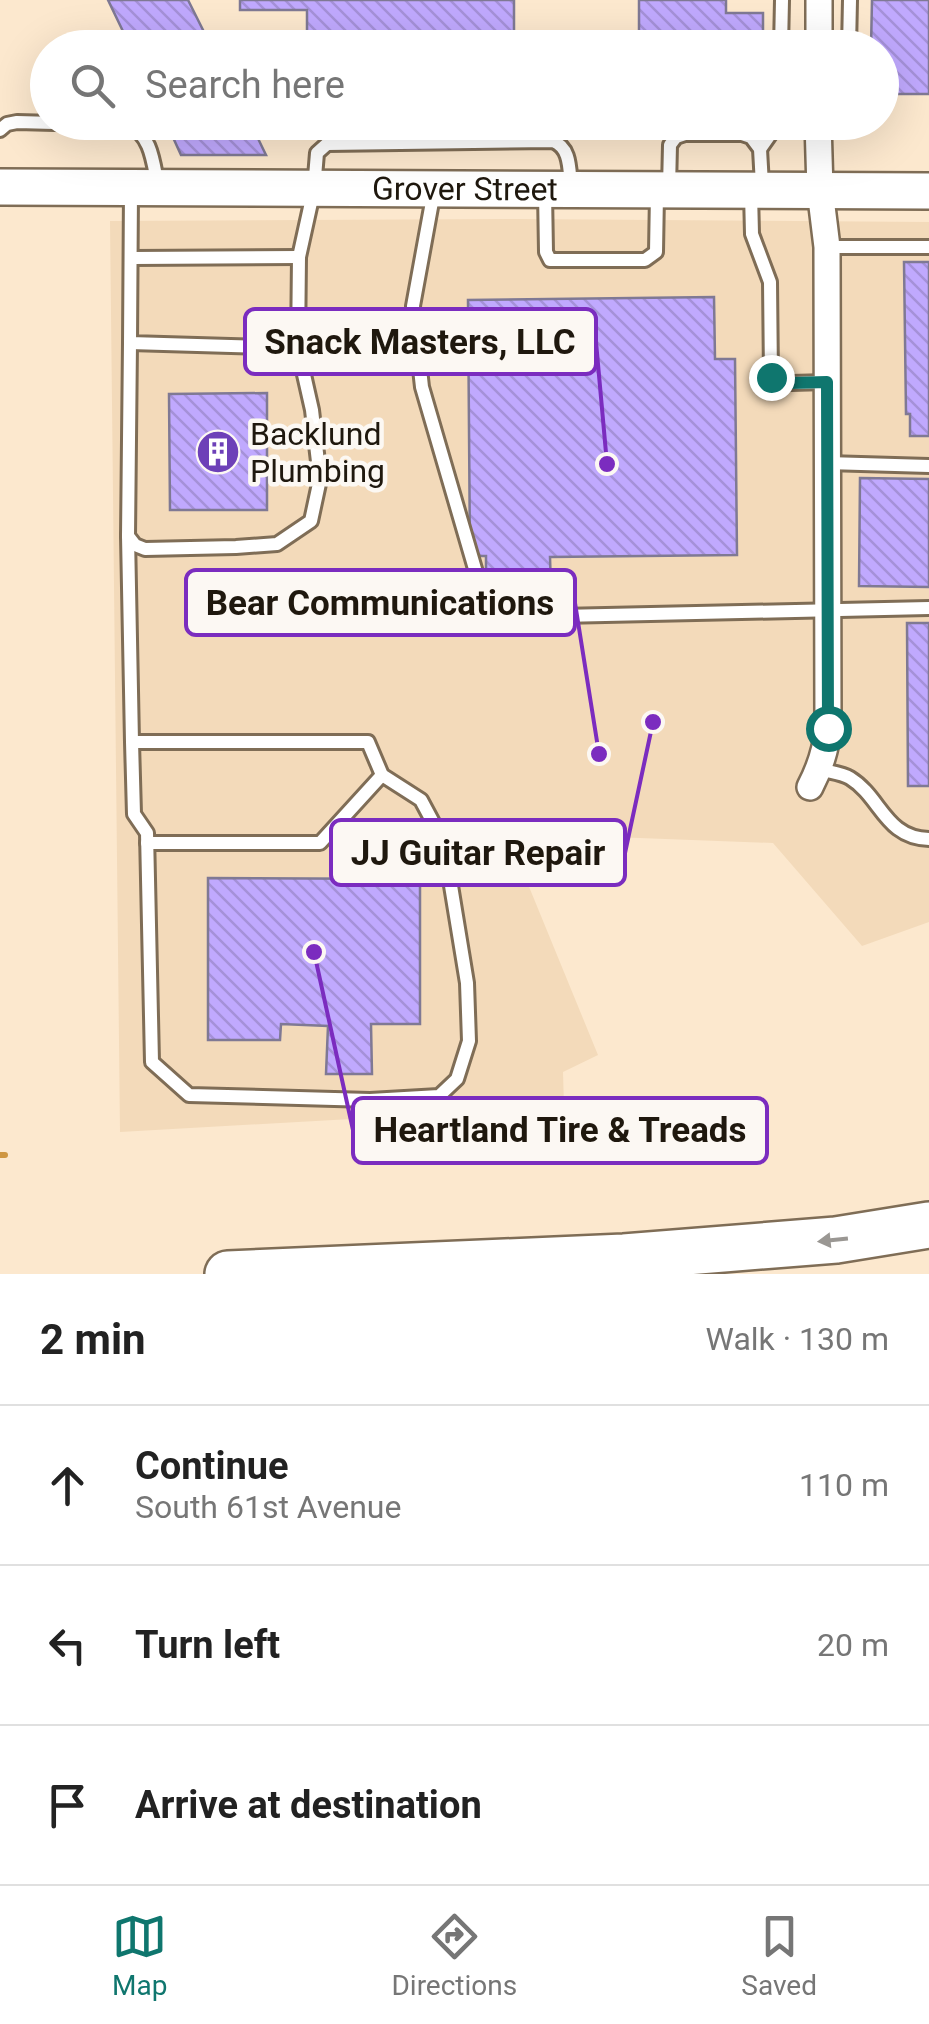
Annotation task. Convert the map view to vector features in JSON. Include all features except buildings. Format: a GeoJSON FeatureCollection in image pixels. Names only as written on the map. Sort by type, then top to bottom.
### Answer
{"type":"FeatureCollection","features":[{"type":"Feature","properties":{"kind":"highway"},"geometry":{"type":"LineString","coordinates":[[228,1274],[624,1257],[836,1240],[929,1225]]}},
{"type":"Feature","properties":{"kind":"main road","name":"Grover Street"},"geometry":{"type":"LineString","coordinates":[[0,187],[929,190]]}},
{"type":"Feature","properties":{"kind":"street"},"geometry":{"type":"LineString","coordinates":[[818,30],[819,0]]}},
{"type":"Feature","properties":{"kind":"street"},"geometry":{"type":"LineString","coordinates":[[815,778],[828,728],[827,246],[819,140]]}},
{"type":"Feature","properties":{"kind":"lane"},"geometry":{"type":"LineString","coordinates":[[782,0],[782,30]]}},
{"type":"Feature","properties":{"kind":"lane"},"geometry":{"type":"LineString","coordinates":[[849,30],[850,0]]}},
{"type":"Feature","properties":{"kind":"lane"},"geometry":{"type":"LineString","coordinates":[[0,130],[7,124],[30,122]]}},
{"type":"Feature","properties":{"kind":"lane"},"geometry":{"type":"LineString","coordinates":[[132,742],[368,742],[382,775],[421,800],[444,844],[467,983],[469,1042],[456,1079],[439,1096],[370,1100],[189,1095],[152,1062],[147,834],[134,814],[132,742],[128,536],[132,258],[145,188],[147,140]]}},
{"type":"Feature","properties":{"kind":"lane"},"geometry":{"type":"LineString","coordinates":[[128,536],[145,549],[278,544],[311,522],[320,479],[312,410],[298,348],[299,257],[314,189],[317,153],[327,144],[560,143],[568,157],[546,252],[550,260],[646,260],[656,252],[673,140]]}},
{"type":"Feature","properties":{"kind":"lane"},"geometry":{"type":"LineString","coordinates":[[754,140],[760,149]]}},
{"type":"Feature","properties":{"kind":"lane"},"geometry":{"type":"LineString","coordinates":[[766,140],[760,149],[752,234],[770,282],[771,377],[791,383],[827,382]]}},
{"type":"Feature","properties":{"kind":"lane"},"geometry":{"type":"LineString","coordinates":[[435,189],[413,306],[422,388],[487,610],[515,617],[929,608]]}},
{"type":"Feature","properties":{"kind":"lane"},"geometry":{"type":"LineString","coordinates":[[827,246],[929,247]]}},
{"type":"Feature","properties":{"kind":"lane"},"geometry":{"type":"LineString","coordinates":[[132,258],[299,257]]}},
{"type":"Feature","properties":{"kind":"lane"},"geometry":{"type":"LineString","coordinates":[[130,343],[298,348]]}},
{"type":"Feature","properties":{"kind":"lane"},"geometry":{"type":"LineString","coordinates":[[827,463],[929,466]]}},
{"type":"Feature","properties":{"kind":"lane"},"geometry":{"type":"LineString","coordinates":[[147,844],[320,843],[382,775]]}},
{"type":"Feature","properties":{"kind":"lane"},"geometry":{"type":"LineString","coordinates":[[815,778],[850,777],[901,833],[929,839]]}},
{"type":"Feature","properties":{"kind":"shaded area"},"geometry":{"type":"Polygon","coordinates":[[[110,221],[929,222],[929,922],[862,946],[773,843],[507,833],[598,1055],[563,1072],[564,1107],[120,1132],[110,221]]]}},
{"type":"Feature","properties":{"kind":"waterway"},"geometry":{"type":"LineString","coordinates":[[0,1155],[5,1155]]}},
{"type":"Feature","properties":{"kind":"place","name":"Backlund Plumbing"},"geometry":{"type":"Point","coordinates":[218,452]}},
{"type":"Feature","properties":{"kind":"place","name":"Snack Masters, LLC"},"geometry":{"type":"Point","coordinates":[607,464]}},
{"type":"Feature","properties":{"kind":"place","name":"JJ Guitar Repair"},"geometry":{"type":"Point","coordinates":[653,722]}},
{"type":"Feature","properties":{"kind":"place","name":"Bear Communications"},"geometry":{"type":"Point","coordinates":[599,754]}},
{"type":"Feature","properties":{"kind":"place","name":"Heartland Tire & Treads"},"geometry":{"type":"Point","coordinates":[314,952]}},
{"type":"Feature","properties":{"kind":"route"},"geometry":{"type":"LineString","coordinates":[[771,377],[791,383],[827,382],[828,728]]}}]}
